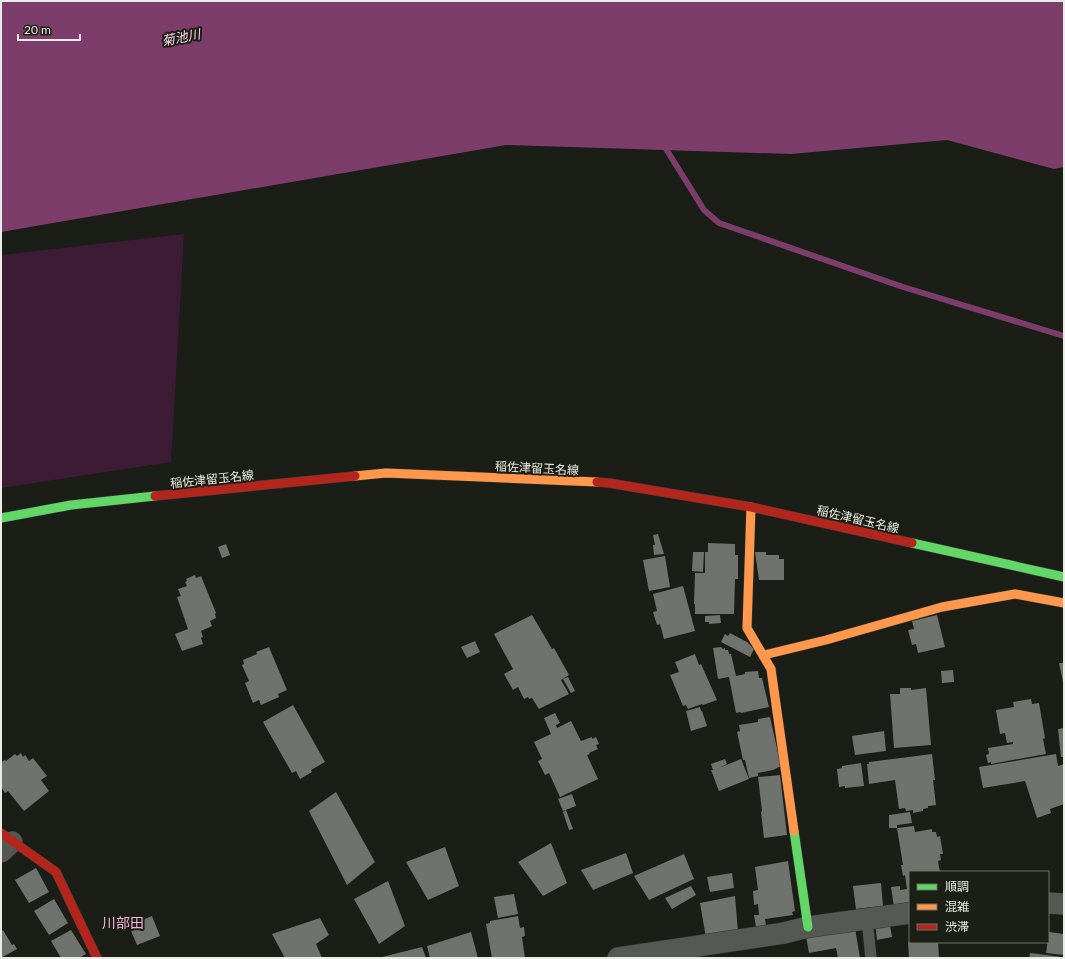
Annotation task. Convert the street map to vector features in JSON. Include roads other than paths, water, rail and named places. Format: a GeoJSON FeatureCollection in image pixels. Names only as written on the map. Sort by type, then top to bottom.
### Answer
{"type":"FeatureCollection","features":[{"type":"Feature","properties":{"kind":"main road","name":"稲佐津留玉名線"},"geometry":{"type":"LineString","coordinates":[[1,518],[71,505],[386,473],[609,483],[751,507],[1064,577]]}},
{"type":"Feature","properties":{"kind":"main road"},"geometry":{"type":"LineString","coordinates":[[751,507],[747,628],[771,669],[808,927]]}},
{"type":"Feature","properties":{"kind":"main road"},"geometry":{"type":"LineString","coordinates":[[764,655],[826,640],[942,607],[1014,594],[1064,603]]}},
{"type":"Feature","properties":{"kind":"main road"},"geometry":{"type":"LineString","coordinates":[[5,842],[56,872],[97,958]]}},
{"type":"Feature","properties":{"kind":"street"},"geometry":{"type":"LineString","coordinates":[[1049,904],[1064,904]]}},
{"type":"Feature","properties":{"kind":"street"},"geometry":{"type":"LineString","coordinates":[[618,958],[784,933],[808,927],[909,913]]}},
{"type":"Feature","properties":{"kind":"lane"},"geometry":{"type":"LineString","coordinates":[[867,919],[871,958]]}},
{"type":"Feature","properties":{"kind":"water","name":"菊池川"},"geometry":{"type":"Polygon","coordinates":[[[1,1],[1064,1],[1064,167],[1054,169],[947,140],[791,154],[506,145],[1,232],[1,1]]]}},
{"type":"Feature","properties":{"kind":"waterway"},"geometry":{"type":"LineString","coordinates":[[663,144],[704,210],[719,223],[903,287],[1064,336]]}},
{"type":"Feature","properties":{"kind":"district","name":"川部田"},"geometry":{"type":"Point","coordinates":[123,922]}}]}
